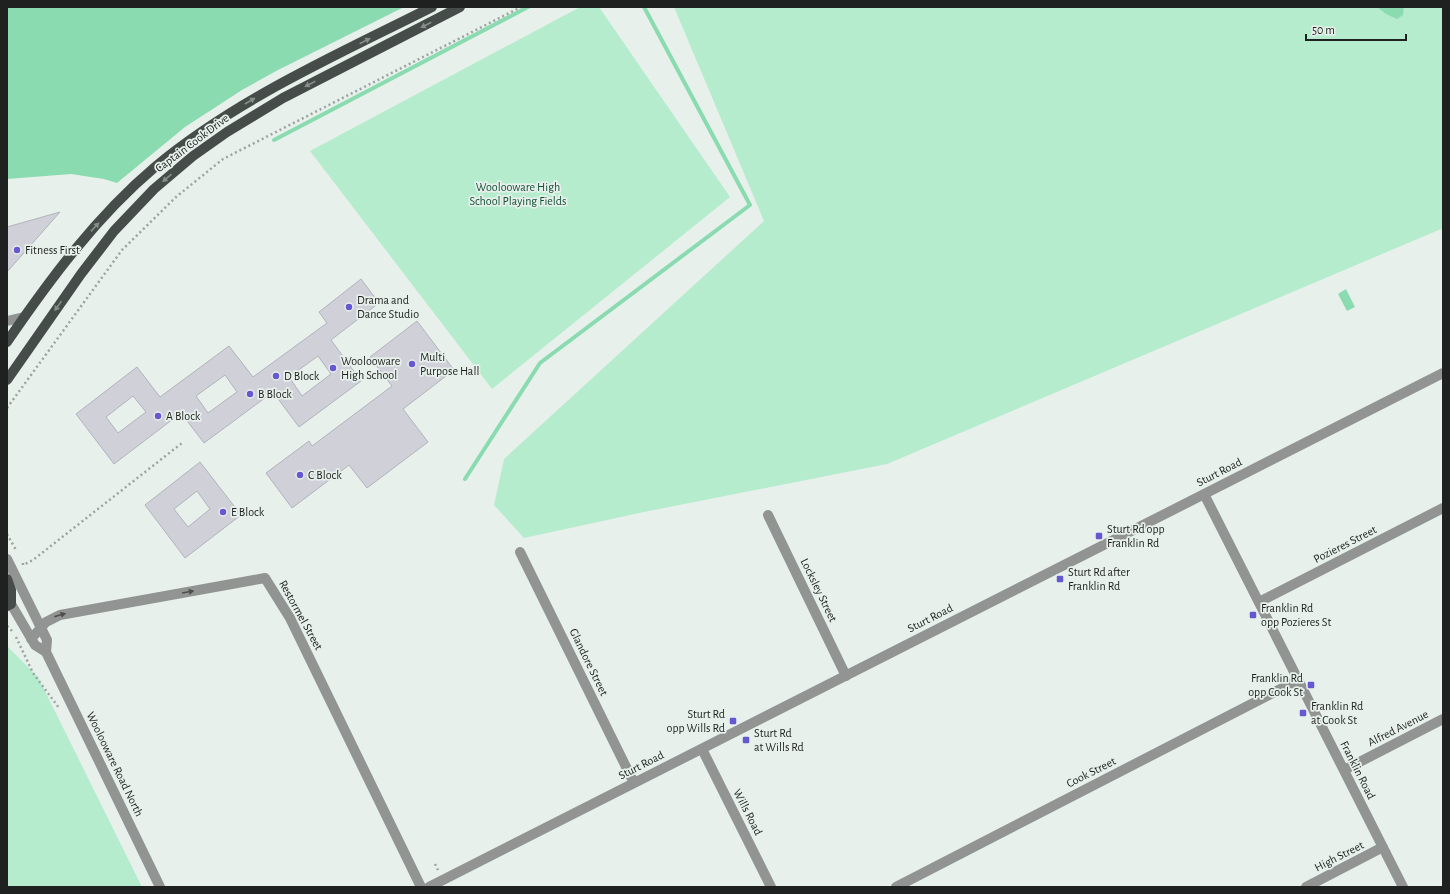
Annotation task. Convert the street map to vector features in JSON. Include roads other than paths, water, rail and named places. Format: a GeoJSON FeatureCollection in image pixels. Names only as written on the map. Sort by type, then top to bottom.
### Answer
{"type":"FeatureCollection","features":[{"type":"Feature","properties":{"kind":"main road","name":"Captain Cook Drive"},"geometry":{"type":"LineString","coordinates":[[7,342],[48,283],[85,237],[136,185],[175,152],[218,120],[265,92],[432,7]]}},
{"type":"Feature","properties":{"kind":"main road","name":"Captain Cook Drive"},"geometry":{"type":"LineString","coordinates":[[7,380],[84,268],[114,231],[154,189],[193,156],[227,132],[283,98],[460,7]]}},
{"type":"Feature","properties":{"kind":"main road"},"geometry":{"type":"LineString","coordinates":[[7,579],[11,590],[8,602]]}},
{"type":"Feature","properties":{"kind":"street"},"geometry":{"type":"LineString","coordinates":[[7,321],[24,317]]}},
{"type":"Feature","properties":{"kind":"street","name":"Sturt Road"},"geometry":{"type":"LineString","coordinates":[[429,887],[1443,373]]}},
{"type":"Feature","properties":{"kind":"street","name":"Franklin Road"},"geometry":{"type":"LineString","coordinates":[[1204,494],[1403,887]]}},
{"type":"Feature","properties":{"kind":"street","name":"Pozieres Street"},"geometry":{"type":"LineString","coordinates":[[1259,602],[1443,508]]}},
{"type":"Feature","properties":{"kind":"street","name":"Locksley Street"},"geometry":{"type":"LineString","coordinates":[[768,515],[846,676]]}},
{"type":"Feature","properties":{"kind":"street","name":"Glandore Street"},"geometry":{"type":"LineString","coordinates":[[520,552],[634,783]]}},
{"type":"Feature","properties":{"kind":"street","name":"Woolooware Road North"},"geometry":{"type":"LineString","coordinates":[[7,559],[47,640],[46,652],[160,887]]}},
{"type":"Feature","properties":{"kind":"street","name":"Restormel Street"},"geometry":{"type":"LineString","coordinates":[[31,639],[50,619],[60,615],[265,578],[290,618],[421,887]]}},
{"type":"Feature","properties":{"kind":"street","name":"Woolooware Road North"},"geometry":{"type":"LineString","coordinates":[[8,602],[35,646],[46,652]]}},
{"type":"Feature","properties":{"kind":"street","name":"Cook Street"},"geometry":{"type":"LineString","coordinates":[[896,887],[1298,680]]}},
{"type":"Feature","properties":{"kind":"street","name":"Alfred Avenue"},"geometry":{"type":"LineString","coordinates":[[1344,770],[1443,720]]}},
{"type":"Feature","properties":{"kind":"street","name":"Wills Road"},"geometry":{"type":"LineString","coordinates":[[702,749],[771,887]]}},
{"type":"Feature","properties":{"kind":"street","name":"High Street"},"geometry":{"type":"LineString","coordinates":[[1306,887],[1383,848]]}},
{"type":"Feature","properties":{"kind":"waterway"},"geometry":{"type":"LineString","coordinates":[[274,140],[528,7]]}},
{"type":"Feature","properties":{"kind":"waterway"},"geometry":{"type":"LineString","coordinates":[[465,479],[540,363],[750,205],[644,7]]}},
{"type":"Feature","properties":{"kind":"place","name":"Fitness First"},"geometry":{"type":"Point","coordinates":[17,250]}},
{"type":"Feature","properties":{"kind":"place","name":"Drama and Dance Studio"},"geometry":{"type":"Point","coordinates":[349,307]}},
{"type":"Feature","properties":{"kind":"place","name":"Multi Purpose Hall"},"geometry":{"type":"Point","coordinates":[412,364]}},
{"type":"Feature","properties":{"kind":"place","name":"Woolooware High School"},"geometry":{"type":"Point","coordinates":[333,368]}},
{"type":"Feature","properties":{"kind":"place","name":"D Block"},"geometry":{"type":"Point","coordinates":[276,376]}},
{"type":"Feature","properties":{"kind":"place","name":"B Block"},"geometry":{"type":"Point","coordinates":[250,394]}},
{"type":"Feature","properties":{"kind":"place","name":"A Block"},"geometry":{"type":"Point","coordinates":[158,416]}},
{"type":"Feature","properties":{"kind":"place","name":"C Block"},"geometry":{"type":"Point","coordinates":[300,475]}},
{"type":"Feature","properties":{"kind":"place","name":"E Block"},"geometry":{"type":"Point","coordinates":[223,512]}},
{"type":"Feature","properties":{"kind":"place","name":"Sturt Rd opp Franklin Rd"},"geometry":{"type":"Point","coordinates":[1099,536]}},
{"type":"Feature","properties":{"kind":"place","name":"Sturt Rd after Franklin Rd"},"geometry":{"type":"Point","coordinates":[1060,579]}},
{"type":"Feature","properties":{"kind":"place","name":"Franklin Rd opp Pozieres St"},"geometry":{"type":"Point","coordinates":[1253,615]}},
{"type":"Feature","properties":{"kind":"place","name":"Franklin Rd opp Cook St"},"geometry":{"type":"Point","coordinates":[1311,685]}},
{"type":"Feature","properties":{"kind":"place","name":"Franklin Rd at Cook St"},"geometry":{"type":"Point","coordinates":[1303,713]}},
{"type":"Feature","properties":{"kind":"place","name":"Sturt Rd opp Wills Rd"},"geometry":{"type":"Point","coordinates":[733,721]}},
{"type":"Feature","properties":{"kind":"place","name":"Sturt Rd at Wills Rd"},"geometry":{"type":"Point","coordinates":[746,740]}},
{"type":"Feature","properties":{"kind":"park label","name":"Woolooware High School Playing Fields"},"geometry":{"type":"Point","coordinates":[518,194]}}]}
